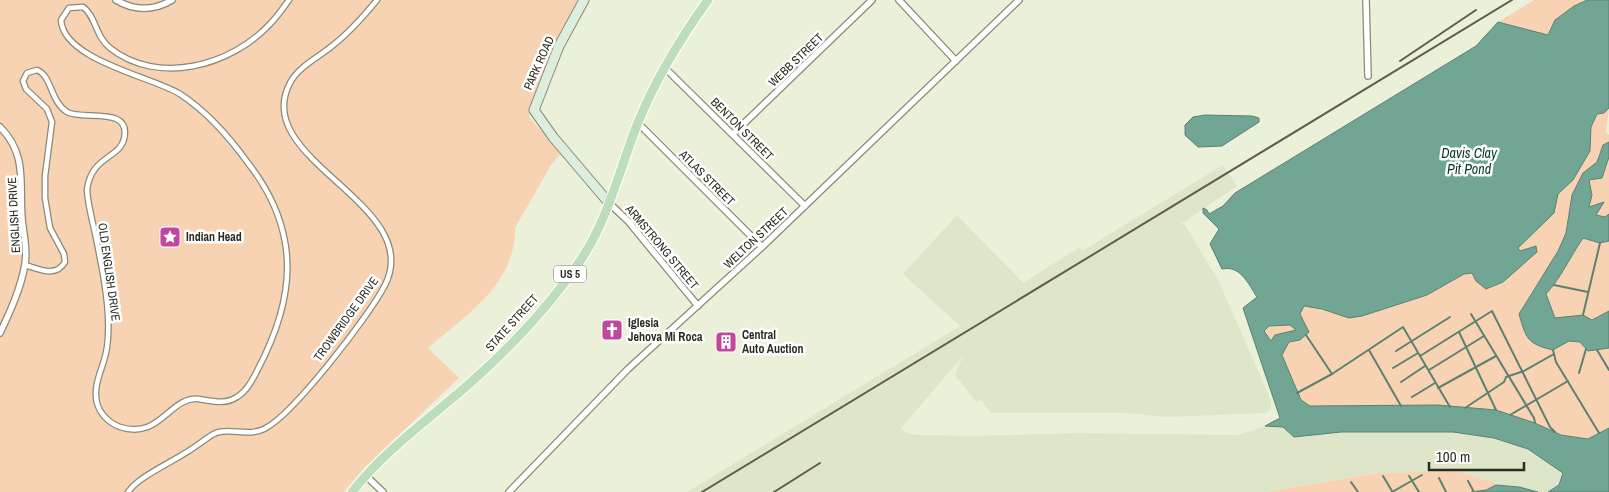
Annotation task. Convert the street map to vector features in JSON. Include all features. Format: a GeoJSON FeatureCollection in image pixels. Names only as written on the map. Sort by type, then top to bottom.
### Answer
{"type":"FeatureCollection","features":[{"type":"Feature","properties":{"kind":"main road","name":"PARK ROAD"},"geometry":{"type":"LineString","coordinates":[[584,0],[559,46],[534,110],[553,137],[609,203]]}},
{"type":"Feature","properties":{"kind":"main road","name":"STATE STREET"},"geometry":{"type":"LineString","coordinates":[[352,492],[365,475],[486,369],[524,330],[581,260],[598,230],[638,123],[664,67],[708,0]]}},
{"type":"Feature","properties":{"kind":"street"},"geometry":{"type":"LineString","coordinates":[[116,0],[131,7],[142,9],[158,6],[172,0]]}},
{"type":"Feature","properties":{"kind":"street","name":"OLD ENGLISH DRIVE"},"geometry":{"type":"LineString","coordinates":[[25,264],[54,272],[60,269],[64,262],[64,254],[50,228],[45,198],[46,168],[52,122],[47,108],[26,89],[24,81],[27,73],[36,70],[45,75],[52,94],[66,111],[78,115],[112,117],[119,121],[124,128],[122,145],[99,163],[90,177],[87,190],[102,273],[107,322],[107,347],[96,386],[97,402],[106,418],[123,428],[143,428],[159,422],[180,402],[194,399],[217,402],[232,400],[245,391],[274,333],[283,302],[287,260],[282,230],[269,197],[249,164],[201,111],[174,90],[119,70],[84,50],[63,29],[62,16],[69,8],[83,7],[91,15],[99,37],[116,52],[144,64],[176,68],[207,63],[233,52],[269,25],[289,0]]}},
{"type":"Feature","properties":{"kind":"street","name":"TROWBRIDGE DRIVE"},"geometry":{"type":"LineString","coordinates":[[128,492],[138,482],[188,452],[215,433],[256,432],[280,419],[337,352],[385,285],[391,262],[389,247],[383,233],[361,206],[296,140],[287,123],[285,108],[287,91],[294,77],[350,31],[377,0]]}},
{"type":"Feature","properties":{"kind":"street","name":"WEBB STREET"},"geometry":{"type":"LineString","coordinates":[[733,134],[872,0]]}},
{"type":"Feature","properties":{"kind":"street"},"geometry":{"type":"LineString","coordinates":[[899,0],[956,60]]}},
{"type":"Feature","properties":{"kind":"street","name":"WELTON STREET"},"geometry":{"type":"LineString","coordinates":[[509,492],[628,369],[762,247],[1019,0]]}},
{"type":"Feature","properties":{"kind":"street"},"geometry":{"type":"LineString","coordinates":[[1366,0],[1368,76]]}},
{"type":"Feature","properties":{"kind":"street","name":"BENTON STREET"},"geometry":{"type":"LineString","coordinates":[[664,67],[805,206]]}},
{"type":"Feature","properties":{"kind":"street","name":"ATLAS STREET"},"geometry":{"type":"LineString","coordinates":[[638,123],[762,247]]}},
{"type":"Feature","properties":{"kind":"street","name":"ENGLISH DRIVE"},"geometry":{"type":"LineString","coordinates":[[0,127],[14,146],[21,166],[25,264],[0,333]]}},
{"type":"Feature","properties":{"kind":"street","name":"ARMSTRONG STREET"},"geometry":{"type":"LineString","coordinates":[[609,203],[628,222],[698,306]]}},
{"type":"Feature","properties":{"kind":"street"},"geometry":{"type":"LineString","coordinates":[[365,475],[383,492]]}},
{"type":"Feature","properties":{"kind":"shaded area"},"geometry":{"type":"Polygon","coordinates":[[[0,0],[582,0],[537,87],[529,117],[561,153],[551,165],[515,228],[513,248],[507,266],[498,282],[486,297],[428,348],[459,378],[365,467],[344,492],[0,492],[0,0]]]}},
{"type":"Feature","properties":{"kind":"shaded area"},"geometry":{"type":"Polygon","coordinates":[[[1534,0],[1587,0],[1574,6],[1555,20],[1549,35],[1498,22],[1534,0]]]}},
{"type":"Feature","properties":{"kind":"shaded area"},"geometry":{"type":"Polygon","coordinates":[[[1609,108],[1606,132],[1609,135],[1609,142],[1599,153],[1597,162],[1583,173],[1572,195],[1566,233],[1549,267],[1535,286],[1519,314],[1553,350],[1569,341],[1580,342],[1588,351],[1609,348],[1609,428],[1588,439],[1561,435],[1535,423],[1496,410],[1438,405],[1310,406],[1301,400],[1282,355],[1289,342],[1300,340],[1309,332],[1300,314],[1304,306],[1322,309],[1349,318],[1362,316],[1427,295],[1464,274],[1472,273],[1476,281],[1520,251],[1517,248],[1554,213],[1558,194],[1573,180],[1590,151],[1591,127],[1597,114],[1604,113],[1609,108]]]}},
{"type":"Feature","properties":{"kind":"shaded area"},"geometry":{"type":"Polygon","coordinates":[[[1609,157],[1609,214],[1605,217],[1596,215],[1603,203],[1589,208],[1588,184],[1589,180],[1606,169],[1609,157]]]}},
{"type":"Feature","properties":{"kind":"shaded area"},"geometry":{"type":"Polygon","coordinates":[[[1223,165],[1237,186],[1181,224],[1185,225],[1219,282],[1271,400],[1271,409],[1266,413],[1166,417],[1126,413],[991,413],[981,400],[976,402],[955,375],[963,356],[901,428],[909,434],[972,436],[1076,433],[1239,435],[1265,426],[1283,427],[1306,437],[1322,432],[1453,432],[1494,438],[1528,449],[1563,473],[1559,485],[1548,492],[1538,492],[1519,487],[1496,485],[1494,482],[1456,471],[1378,473],[1264,492],[687,492],[960,326],[903,274],[957,215],[1023,283],[1080,247],[1082,251],[1223,165]]]}},
{"type":"Feature","properties":{"kind":"shaded area"},"geometry":{"type":"Polygon","coordinates":[[[1583,238],[1600,243],[1609,241],[1609,311],[1592,320],[1555,318],[1546,294],[1583,238]]]}},
{"type":"Feature","properties":{"kind":"shaded area"},"geometry":{"type":"Polygon","coordinates":[[[1290,325],[1296,330],[1271,341],[1264,331],[1269,326],[1290,325]]]}},
{"type":"Feature","properties":{"kind":"shaded area"},"geometry":{"type":"Polygon","coordinates":[[[1456,471],[1494,482],[1496,485],[1486,490],[1471,492],[1264,492],[1378,473],[1456,471]]]}},
{"type":"Feature","properties":{"kind":"water","name":"Davis Clay Pit Pond"},"geometry":{"type":"Polygon","coordinates":[[[1587,0],[1609,0],[1609,108],[1604,113],[1597,114],[1591,127],[1590,151],[1573,180],[1558,194],[1554,213],[1518,248],[1520,251],[1536,246],[1537,252],[1503,282],[1486,289],[1476,281],[1472,273],[1464,274],[1427,295],[1362,316],[1349,318],[1322,309],[1304,306],[1300,314],[1309,332],[1300,340],[1289,342],[1282,355],[1301,400],[1310,406],[1438,405],[1496,410],[1535,423],[1561,435],[1588,439],[1609,428],[1609,492],[1548,492],[1559,485],[1563,473],[1528,449],[1494,438],[1453,432],[1341,432],[1294,437],[1283,427],[1265,426],[1280,418],[1243,308],[1257,297],[1239,272],[1228,268],[1222,269],[1210,244],[1219,229],[1203,213],[1203,208],[1209,214],[1223,206],[1235,193],[1476,46],[1498,22],[1548,35],[1555,20],[1574,6],[1587,0]],[[1290,325],[1269,326],[1264,331],[1271,341],[1275,335],[1296,330],[1290,325]]]}},
{"type":"Feature","properties":{"kind":"water"},"geometry":{"type":"Polygon","coordinates":[[[1205,115],[1252,116],[1259,118],[1259,122],[1222,146],[1198,147],[1185,135],[1185,125],[1193,117],[1205,115]]]}},
{"type":"Feature","properties":{"kind":"water"},"geometry":{"type":"Polygon","coordinates":[[[1609,142],[1609,157],[1602,178],[1589,180],[1592,195],[1589,207],[1604,202],[1596,215],[1605,217],[1609,214],[1609,241],[1600,243],[1583,238],[1546,294],[1555,318],[1583,315],[1592,320],[1609,311],[1609,348],[1588,351],[1580,342],[1569,341],[1553,350],[1544,348],[1529,339],[1519,314],[1558,251],[1566,233],[1572,195],[1583,173],[1597,162],[1603,145],[1609,142]]]}},
{"type":"Feature","properties":{"kind":"water"},"geometry":{"type":"Polygon","coordinates":[[[1496,485],[1519,487],[1538,492],[1471,492],[1486,490],[1496,485]]]}},
{"type":"Feature","properties":{"kind":"waterway"},"geometry":{"type":"LineString","coordinates":[[1583,315],[1600,243]]}},
{"type":"Feature","properties":{"kind":"waterway"},"geometry":{"type":"LineString","coordinates":[[1554,285],[1588,292]]}},
{"type":"Feature","properties":{"kind":"waterway"},"geometry":{"type":"LineString","coordinates":[[1420,356],[1492,311],[1550,427],[1555,432]]}},
{"type":"Feature","properties":{"kind":"waterway"},"geometry":{"type":"LineString","coordinates":[[1471,314],[1534,418],[1535,423]]}},
{"type":"Feature","properties":{"kind":"waterway"},"geometry":{"type":"LineString","coordinates":[[1396,351],[1450,317]]}},
{"type":"Feature","properties":{"kind":"waterway"},"geometry":{"type":"LineString","coordinates":[[1306,335],[1332,374],[1403,327],[1450,407]]}},
{"type":"Feature","properties":{"kind":"waterway"},"geometry":{"type":"LineString","coordinates":[[1459,332],[1496,410]]}},
{"type":"Feature","properties":{"kind":"waterway"},"geometry":{"type":"LineString","coordinates":[[1429,370],[1484,336]]}},
{"type":"Feature","properties":{"kind":"waterway"},"geometry":{"type":"LineString","coordinates":[[1579,373],[1586,349]]}},
{"type":"Feature","properties":{"kind":"waterway"},"geometry":{"type":"LineString","coordinates":[[1369,350],[1401,406]]}},
{"type":"Feature","properties":{"kind":"waterway"},"geometry":{"type":"LineString","coordinates":[[1553,350],[1556,362],[1599,433]]}},
{"type":"Feature","properties":{"kind":"waterway"},"geometry":{"type":"LineString","coordinates":[[1597,350],[1609,370]]}},
{"type":"Feature","properties":{"kind":"waterway"},"geometry":{"type":"LineString","coordinates":[[1393,368],[1418,353]]}},
{"type":"Feature","properties":{"kind":"waterway"},"geometry":{"type":"LineString","coordinates":[[1465,408],[1504,382],[1506,377],[1524,371],[1554,354]]}},
{"type":"Feature","properties":{"kind":"waterway"},"geometry":{"type":"LineString","coordinates":[[1438,388],[1496,356]]}},
{"type":"Feature","properties":{"kind":"waterway"},"geometry":{"type":"LineString","coordinates":[[1401,382],[1425,366]]}},
{"type":"Feature","properties":{"kind":"waterway"},"geometry":{"type":"LineString","coordinates":[[1297,393],[1332,374]]}},
{"type":"Feature","properties":{"kind":"waterway"},"geometry":{"type":"LineString","coordinates":[[1510,415],[1568,381]]}},
{"type":"Feature","properties":{"kind":"waterway"},"geometry":{"type":"LineString","coordinates":[[1412,397],[1435,383]]}},
{"type":"Feature","properties":{"kind":"waterway"},"geometry":{"type":"LineString","coordinates":[[1392,492],[1422,475]]}},
{"type":"Feature","properties":{"kind":"waterway"},"geometry":{"type":"LineString","coordinates":[[1383,476],[1392,491]]}},
{"type":"Feature","properties":{"kind":"waterway"},"geometry":{"type":"LineString","coordinates":[[1409,476],[1419,492]]}},
{"type":"Feature","properties":{"kind":"waterway"},"geometry":{"type":"LineString","coordinates":[[1439,478],[1446,492]]}},
{"type":"Feature","properties":{"kind":"waterway"},"geometry":{"type":"LineString","coordinates":[[1468,481],[1474,492]]}},
{"type":"Feature","properties":{"kind":"waterway"},"geometry":{"type":"LineString","coordinates":[[1351,482],[1358,492]]}},
{"type":"Feature","properties":{"kind":"railway"},"geometry":{"type":"LineString","coordinates":[[702,492],[1512,0]]}},
{"type":"Feature","properties":{"kind":"railway"},"geometry":{"type":"LineString","coordinates":[[1400,61],[1476,10]]}},
{"type":"Feature","properties":{"kind":"railway"},"geometry":{"type":"LineString","coordinates":[[774,492],[820,463]]}},
{"type":"Feature","properties":{"kind":"place","name":"Indian Head"},"geometry":{"type":"Point","coordinates":[170,237]}},
{"type":"Feature","properties":{"kind":"place","name":"Iglesia Jehova Mi Roca"},"geometry":{"type":"Point","coordinates":[612,330]}},
{"type":"Feature","properties":{"kind":"place","name":"Central Auto Auction"},"geometry":{"type":"Point","coordinates":[726,342]}}]}
